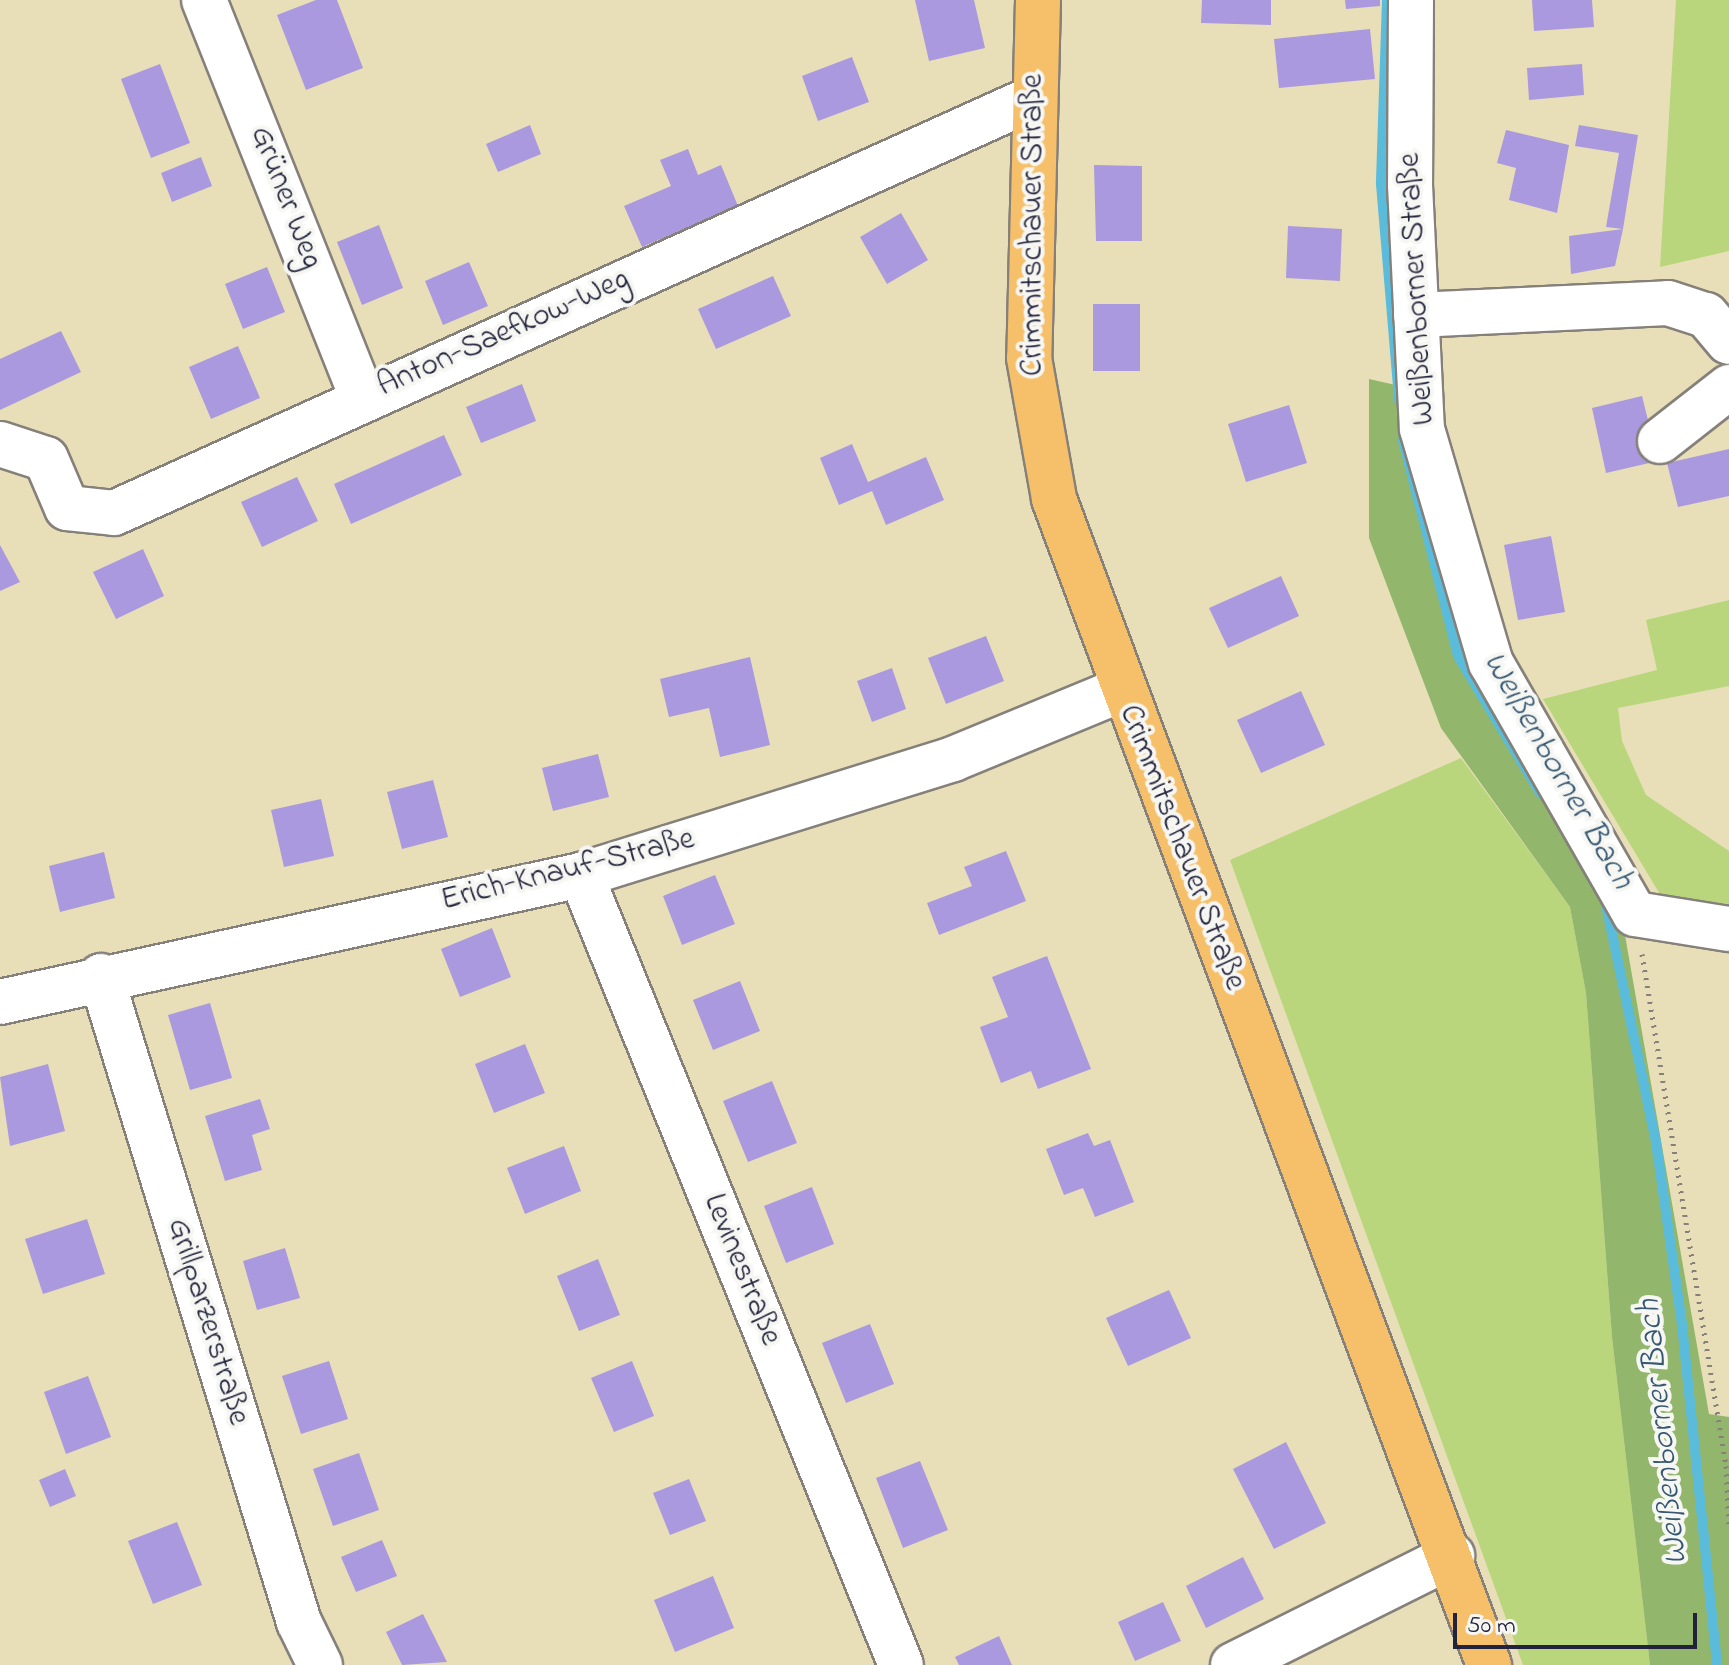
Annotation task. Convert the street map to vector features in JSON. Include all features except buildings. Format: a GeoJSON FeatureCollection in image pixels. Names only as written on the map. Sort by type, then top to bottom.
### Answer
{"type":"FeatureCollection","features":[{"type":"Feature","properties":{"kind":"main road","name":"Crimmitschauer Straße"},"geometry":{"type":"LineString","coordinates":[[1038,0],[1028,295],[1037,431],[1120,690],[1452,1556],[1489,1665]]}},
{"type":"Feature","properties":{"kind":"street","name":"Grüner Weg"},"geometry":{"type":"LineString","coordinates":[[204,0],[362,397]]}},
{"type":"Feature","properties":{"kind":"street","name":"Weißenborner Straße"},"geometry":{"type":"LineString","coordinates":[[1411,0],[1416,315],[1422,429],[1491,663],[1635,914]]}},
{"type":"Feature","properties":{"kind":"street","name":"Anton-Saefkow-Weg"},"geometry":{"type":"LineString","coordinates":[[0,444],[46,459],[67,508],[114,513],[362,397],[1033,98]]}},
{"type":"Feature","properties":{"kind":"street"},"geometry":{"type":"LineString","coordinates":[[1416,315],[1668,303],[1706,315],[1729,342]]}},
{"type":"Feature","properties":{"kind":"street"},"geometry":{"type":"LineString","coordinates":[[1660,441],[1729,387]]}},
{"type":"Feature","properties":{"kind":"street","name":"Erich-Knauf-Straße"},"geometry":{"type":"LineString","coordinates":[[0,1002],[101,976],[581,875],[953,759],[1120,690]]}},
{"type":"Feature","properties":{"kind":"street","name":"Levinestraße"},"geometry":{"type":"LineString","coordinates":[[581,875],[901,1665]]}},
{"type":"Feature","properties":{"kind":"street"},"geometry":{"type":"LineString","coordinates":[[1635,914],[1729,929]]}},
{"type":"Feature","properties":{"kind":"street","name":"Grillparzerstraße"},"geometry":{"type":"LineString","coordinates":[[101,976],[299,1622],[320,1665]]}},
{"type":"Feature","properties":{"kind":"street"},"geometry":{"type":"LineString","coordinates":[[1233,1665],[1452,1556]]}},
{"type":"Feature","properties":{"kind":"path"},"geometry":{"type":"LineString","coordinates":[[1635,914],[1726,1466],[1729,1526]]}},
{"type":"Feature","properties":{"kind":"green space"},"geometry":{"type":"Polygon","coordinates":[[[1676,0],[1729,0],[1729,251],[1660,267],[1676,0]]]}},
{"type":"Feature","properties":{"kind":"green space"},"geometry":{"type":"Polygon","coordinates":[[[1369,379],[1409,388],[1416,450],[1622,918],[1709,1414],[1729,1417],[1729,1665],[1650,1665],[1612,1337],[1586,993],[1570,907],[1441,728],[1369,538],[1369,379]]]}},
{"type":"Feature","properties":{"kind":"green space"},"geometry":{"type":"Polygon","coordinates":[[[1729,600],[1729,686],[1618,708],[1622,741],[1646,795],[1729,851],[1729,904],[1661,896],[1543,699],[1657,670],[1646,620],[1729,600]]]}},
{"type":"Feature","properties":{"kind":"green space"},"geometry":{"type":"Polygon","coordinates":[[[1461,758],[1570,907],[1586,993],[1612,1337],[1650,1665],[1523,1665],[1230,860],[1461,758]]]}},
{"type":"Feature","properties":{"kind":"waterway","name":"Weißenborner Bach"},"geometry":{"type":"LineString","coordinates":[[1387,0],[1381,184],[1399,400]]}},
{"type":"Feature","properties":{"kind":"waterway","name":"Weißenborner Bach"},"geometry":{"type":"LineString","coordinates":[[1403,440],[1458,656],[1541,794]]}},
{"type":"Feature","properties":{"kind":"waterway","name":"Weißenborner Bach"},"geometry":{"type":"LineString","coordinates":[[1605,900],[1656,1142],[1682,1325],[1717,1665]]}}]}
